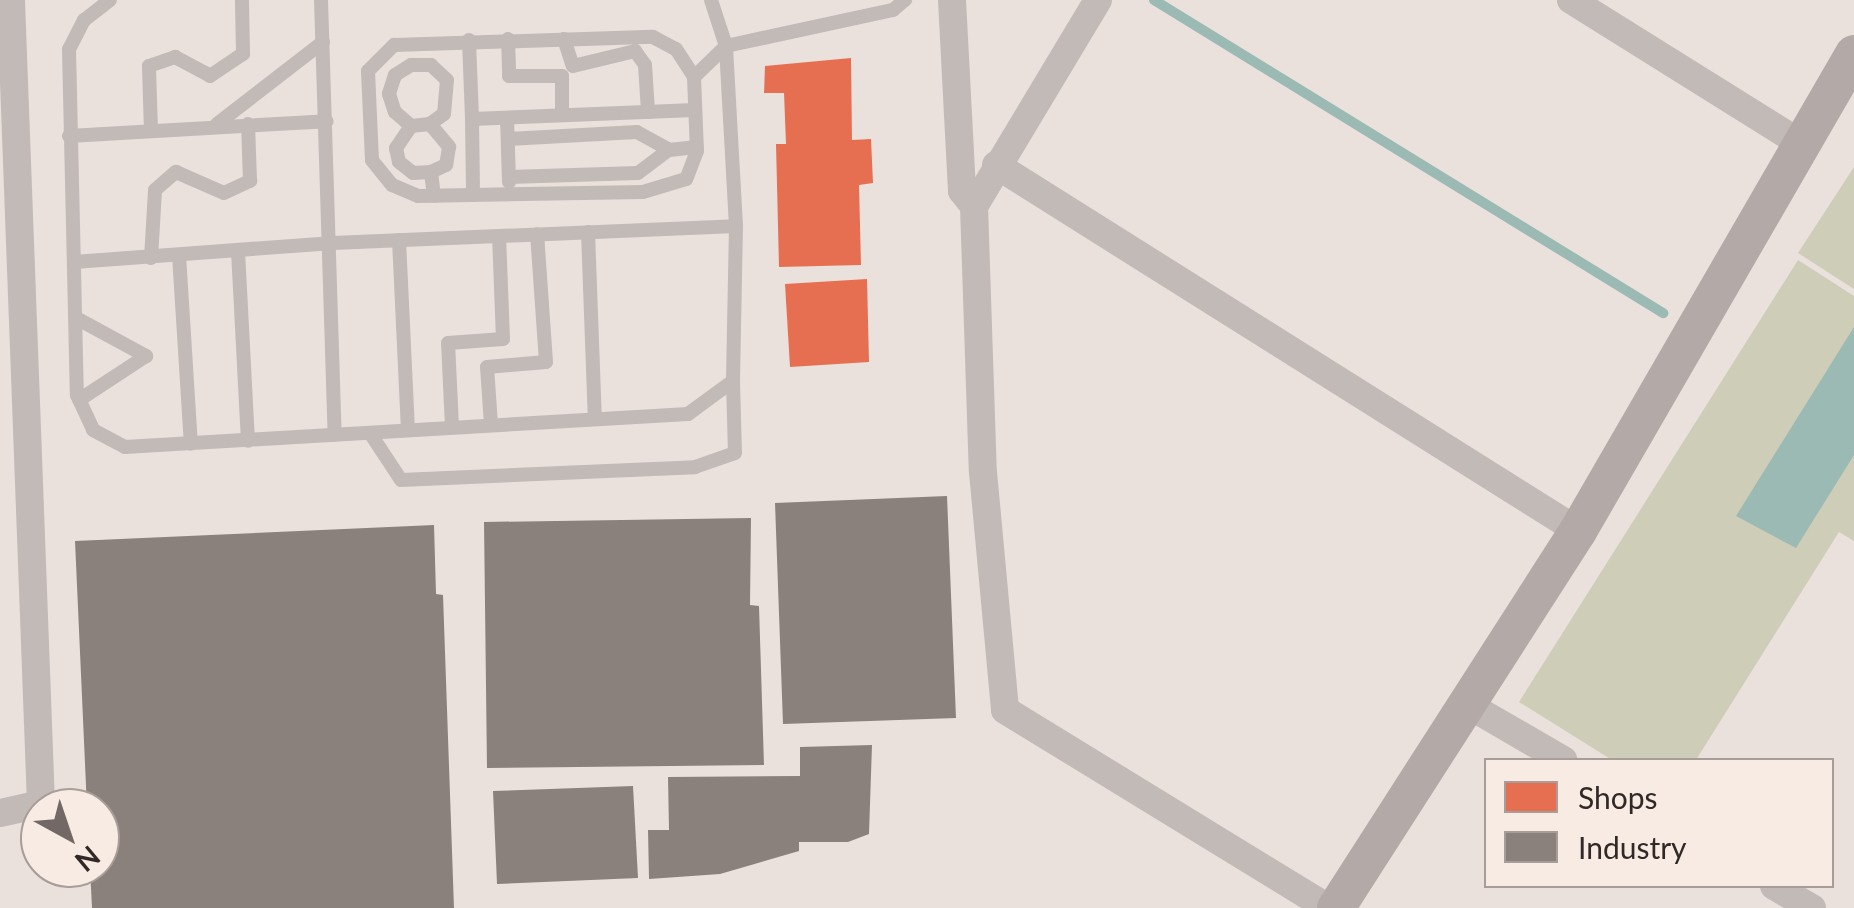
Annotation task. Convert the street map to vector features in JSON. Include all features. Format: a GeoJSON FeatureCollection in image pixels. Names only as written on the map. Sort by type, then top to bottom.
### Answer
{"type":"FeatureCollection","features":[{"type":"Feature","properties":{"kind":"street"},"geometry":{"type":"LineString","coordinates":[[0,813],[41,804],[11,0]]}},
{"type":"Feature","properties":{"kind":"street"},"geometry":{"type":"LineString","coordinates":[[952,0],[962,191],[974,206]]}},
{"type":"Feature","properties":{"kind":"street"},"geometry":{"type":"LineString","coordinates":[[1098,0],[974,206],[983,472],[1005,710],[1332,908],[1470,706],[1578,531],[1854,54]]}},
{"type":"Feature","properties":{"kind":"street"},"geometry":{"type":"LineString","coordinates":[[1571,0],[1800,143]]}},
{"type":"Feature","properties":{"kind":"street"},"geometry":{"type":"LineString","coordinates":[[996,165],[1578,531]]}},
{"type":"Feature","properties":{"kind":"street"},"geometry":{"type":"LineString","coordinates":[[1470,706],[1560,758]]}},
{"type":"Feature","properties":{"kind":"street"},"geometry":{"type":"LineString","coordinates":[[1777,888],[1812,908]]}},
{"type":"Feature","properties":{"kind":"lane"},"geometry":{"type":"LineString","coordinates":[[110,0],[84,20],[69,49],[79,400],[94,430],[126,447],[688,414],[733,381]]}},
{"type":"Feature","properties":{"kind":"lane"},"geometry":{"type":"LineString","coordinates":[[152,132],[149,66],[175,57],[210,76],[244,54],[242,0]]}},
{"type":"Feature","properties":{"kind":"lane"},"geometry":{"type":"LineString","coordinates":[[320,0],[333,243],[336,436]]}},
{"type":"Feature","properties":{"kind":"lane"},"geometry":{"type":"LineString","coordinates":[[370,433],[401,480],[695,467],[735,453],[736,226],[726,46],[711,0]]}},
{"type":"Feature","properties":{"kind":"lane"},"geometry":{"type":"LineString","coordinates":[[694,78],[726,46],[893,10],[905,0]]}},
{"type":"Feature","properties":{"kind":"lane"},"geometry":{"type":"LineString","coordinates":[[653,37],[676,48],[694,78],[697,146],[686,179],[644,192],[434,196],[392,186],[372,160],[368,71],[394,45],[508,39],[653,37]]}},
{"type":"Feature","properties":{"kind":"lane"},"geometry":{"type":"LineString","coordinates":[[564,38],[573,66],[635,51],[644,64],[648,112]]}},
{"type":"Feature","properties":{"kind":"lane"},"geometry":{"type":"LineString","coordinates":[[508,39],[509,76],[562,76],[562,115]]}},
{"type":"Feature","properties":{"kind":"lane"},"geometry":{"type":"LineString","coordinates":[[469,40],[472,195]]}},
{"type":"Feature","properties":{"kind":"lane"},"geometry":{"type":"LineString","coordinates":[[215,125],[323,42]]}},
{"type":"Feature","properties":{"kind":"lane"},"geometry":{"type":"LineString","coordinates":[[411,65],[431,65],[448,80],[449,98],[444,114],[430,124],[411,126],[394,112],[389,94],[395,74],[411,65]]}},
{"type":"Feature","properties":{"kind":"lane"},"geometry":{"type":"LineString","coordinates":[[367,96],[389,94]]}},
{"type":"Feature","properties":{"kind":"lane"},"geometry":{"type":"LineString","coordinates":[[472,119],[696,110]]}},
{"type":"Feature","properties":{"kind":"lane"},"geometry":{"type":"LineString","coordinates":[[507,118],[509,194]]}},
{"type":"Feature","properties":{"kind":"lane"},"geometry":{"type":"LineString","coordinates":[[70,136],[326,121]]}},
{"type":"Feature","properties":{"kind":"lane"},"geometry":{"type":"LineString","coordinates":[[150,258],[154,190],[176,172],[224,192],[250,182],[248,124]]}},
{"type":"Feature","properties":{"kind":"lane"},"geometry":{"type":"LineString","coordinates":[[411,126],[396,148],[400,162],[414,174],[446,165],[449,147],[430,124]]}},
{"type":"Feature","properties":{"kind":"lane"},"geometry":{"type":"LineString","coordinates":[[508,139],[637,132],[669,150]]}},
{"type":"Feature","properties":{"kind":"lane"},"geometry":{"type":"LineString","coordinates":[[509,177],[638,173],[669,150],[697,146]]}},
{"type":"Feature","properties":{"kind":"lane"},"geometry":{"type":"LineString","coordinates":[[431,172],[434,196]]}},
{"type":"Feature","properties":{"kind":"lane"},"geometry":{"type":"LineString","coordinates":[[74,262],[333,243],[736,226]]}},
{"type":"Feature","properties":{"kind":"lane"},"geometry":{"type":"LineString","coordinates":[[588,232],[595,419]]}},
{"type":"Feature","properties":{"kind":"lane"},"geometry":{"type":"LineString","coordinates":[[490,425],[488,366],[546,362],[537,234]]}},
{"type":"Feature","properties":{"kind":"lane"},"geometry":{"type":"LineString","coordinates":[[452,428],[448,342],[503,339],[499,236]]}},
{"type":"Feature","properties":{"kind":"lane"},"geometry":{"type":"LineString","coordinates":[[400,240],[408,430]]}},
{"type":"Feature","properties":{"kind":"lane"},"geometry":{"type":"LineString","coordinates":[[238,251],[248,441]]}},
{"type":"Feature","properties":{"kind":"lane"},"geometry":{"type":"LineString","coordinates":[[179,255],[191,444]]}},
{"type":"Feature","properties":{"kind":"lane"},"geometry":{"type":"LineString","coordinates":[[76,318],[146,356],[79,400]]}},
{"type":"Feature","properties":{"kind":"green space"},"geometry":{"type":"Polygon","coordinates":[[[1854,167],[1854,289],[1798,253],[1854,167]]]}},
{"type":"Feature","properties":{"kind":"green space"},"geometry":{"type":"Polygon","coordinates":[[[1798,260],[1854,296],[1854,541],[1839,532],[1697,758],[1609,758],[1519,702],[1798,260]]]}},
{"type":"Feature","properties":{"kind":"water"},"geometry":{"type":"Polygon","coordinates":[[[1854,327],[1854,455],[1796,548],[1736,516],[1854,327]]]}},
{"type":"Feature","properties":{"kind":"building: Shops"},"geometry":{"type":"Polygon","coordinates":[[[851,58],[852,140],[871,139],[873,183],[859,185],[861,265],[779,267],[776,144],[786,144],[784,93],[764,93],[765,66],[851,58]]]}},
{"type":"Feature","properties":{"kind":"building: Shops"},"geometry":{"type":"Polygon","coordinates":[[[867,279],[869,362],[790,367],[785,284],[867,279]]]}},
{"type":"Feature","properties":{"kind":"building: Industry"},"geometry":{"type":"Polygon","coordinates":[[[947,496],[956,718],[783,724],[775,503],[947,496]]]}},
{"type":"Feature","properties":{"kind":"building: Industry"},"geometry":{"type":"Polygon","coordinates":[[[751,518],[750,605],[759,606],[764,765],[487,768],[484,522],[751,518]]]}},
{"type":"Feature","properties":{"kind":"building: Industry"},"geometry":{"type":"Polygon","coordinates":[[[434,525],[436,594],[443,595],[454,908],[92,908],[91,888],[120,888],[120,788],[86,788],[75,541],[434,525]]]}},
{"type":"Feature","properties":{"kind":"building: Industry"},"geometry":{"type":"Polygon","coordinates":[[[872,745],[869,834],[848,842],[799,842],[799,851],[720,874],[649,879],[648,830],[669,830],[668,777],[800,776],[800,747],[872,745]]]}},
{"type":"Feature","properties":{"kind":"building: Industry"},"geometry":{"type":"Polygon","coordinates":[[[633,786],[638,878],[497,884],[493,791],[633,786]]]}},
{"type":"Feature","properties":{"kind":"waterway"},"geometry":{"type":"LineString","coordinates":[[1154,0],[1663,313]]}}]}
